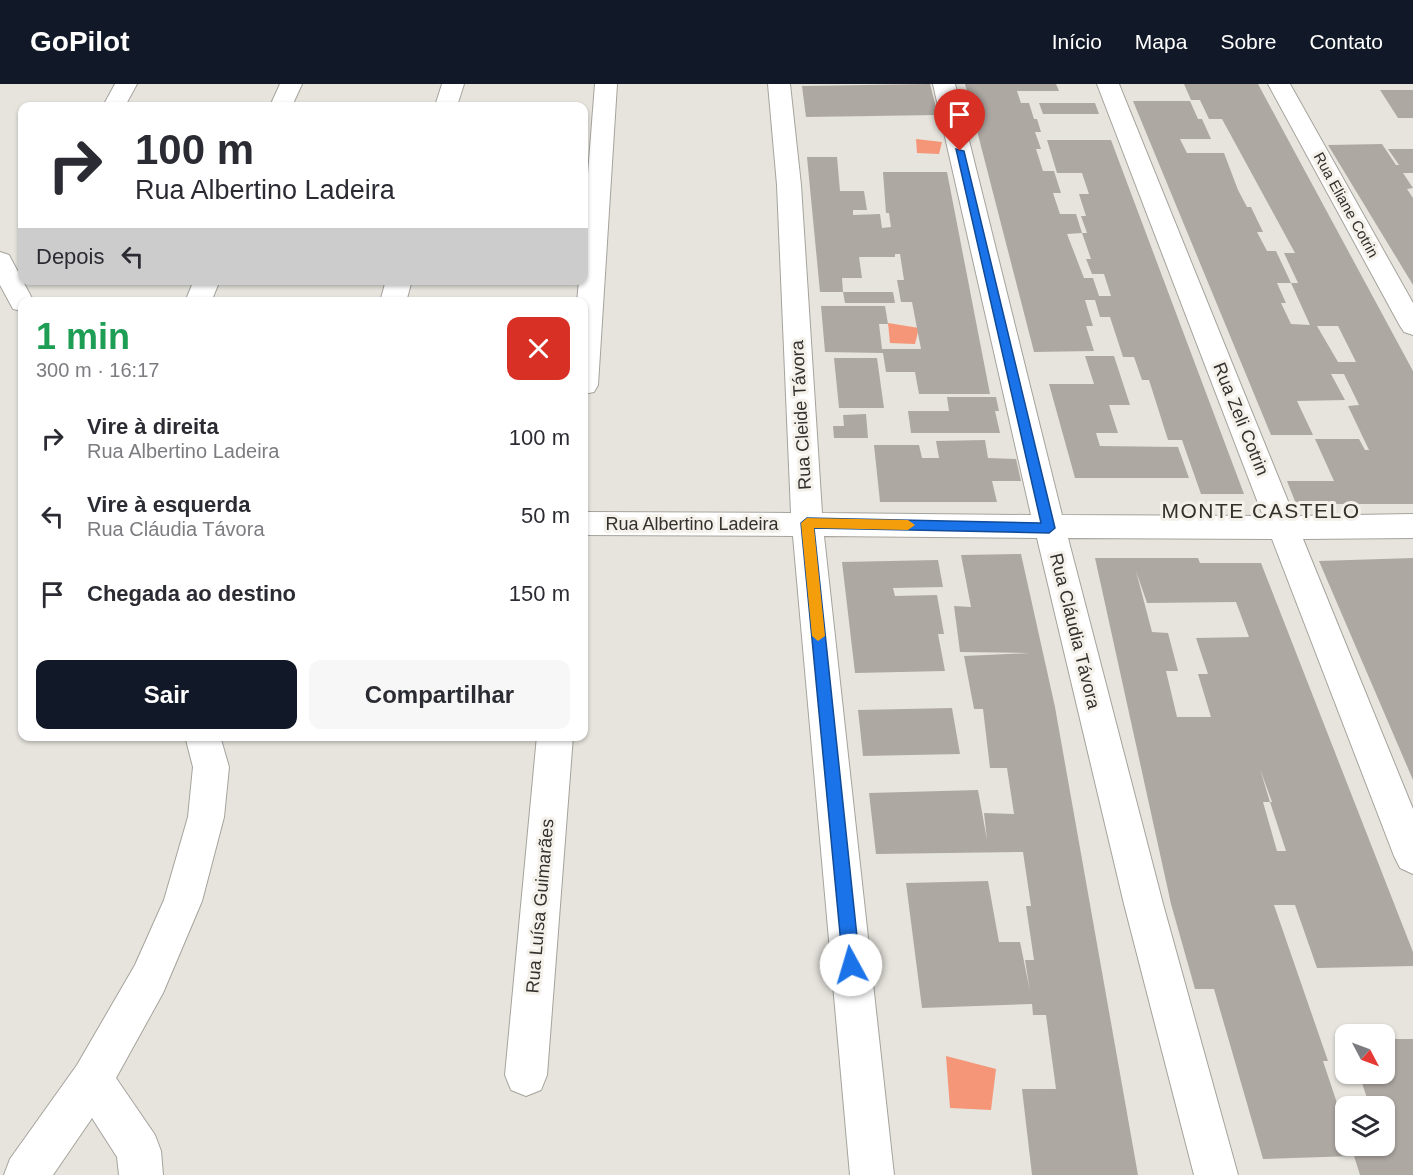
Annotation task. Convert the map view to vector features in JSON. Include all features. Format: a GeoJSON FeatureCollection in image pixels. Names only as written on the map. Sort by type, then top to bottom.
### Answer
{"type":"FeatureCollection","features":[{"type":"Feature","properties":{"kind":"street"},"geometry":{"type":"LineString","coordinates":[[116,102],[126,84]]}},
{"type":"Feature","properties":{"kind":"street"},"geometry":{"type":"LineString","coordinates":[[283,102],[291,84]]}},
{"type":"Feature","properties":{"kind":"street"},"geometry":{"type":"LineString","coordinates":[[447,102],[453,84]]}},
{"type":"Feature","properties":{"kind":"street"},"geometry":{"type":"LineString","coordinates":[[588,330],[606,84]]}},
{"type":"Feature","properties":{"kind":"street","name":"Rua Cleide Távora"},"geometry":{"type":"LineString","coordinates":[[779,84],[789,185],[807,523],[872,1175]]}},
{"type":"Feature","properties":{"kind":"street","name":"Rua Cláudia Távora"},"geometry":{"type":"LineString","coordinates":[[944,84],[1049,528],[1163,984],[1216,1175]]}},
{"type":"Feature","properties":{"kind":"street","name":"Rua Zeli Cotrin"},"geometry":{"type":"LineString","coordinates":[[1108,84],[1413,856]]}},
{"type":"Feature","properties":{"kind":"street","name":"Rua Eliane Cotrin"},"geometry":{"type":"LineString","coordinates":[[1279,84],[1413,326]]}},
{"type":"Feature","properties":{"kind":"street"},"geometry":{"type":"LineString","coordinates":[[11,263],[20,297]]}},
{"type":"Feature","properties":{"kind":"street","name":"Rua Albertino Ladeira"},"geometry":{"type":"LineString","coordinates":[[588,524],[807,523],[1049,528],[1413,526]]}},
{"type":"Feature","properties":{"kind":"street"},"geometry":{"type":"LineString","coordinates":[[26,1175],[92,1080],[149,979],[183,901],[206,817],[211,767],[203,741]]}},
{"type":"Feature","properties":{"kind":"street","name":"Rua Luísa Guimarães"},"geometry":{"type":"LineString","coordinates":[[526,1075],[555,741]]}},
{"type":"Feature","properties":{"kind":"street"},"geometry":{"type":"LineString","coordinates":[[92,1080],[139,1151],[141,1175]]}},
{"type":"Feature","properties":{"kind":"shaded area"},"geometry":{"type":"Polygon","coordinates":[[[916,139],[942,142],[939,154],[917,153],[916,139]]]}},
{"type":"Feature","properties":{"kind":"shaded area"},"geometry":{"type":"Polygon","coordinates":[[[888,323],[919,328],[915,344],[890,343],[888,323]]]}},
{"type":"Feature","properties":{"kind":"shaded area"},"geometry":{"type":"Polygon","coordinates":[[[946,1056],[996,1069],[991,1110],[950,1108],[946,1056]]]}},
{"type":"Feature","properties":{"kind":"building"},"geometry":{"type":"Polygon","coordinates":[[[930,84],[938,115],[806,117],[802,86],[930,84]]]}},
{"type":"Feature","properties":{"kind":"building"},"geometry":{"type":"Polygon","coordinates":[[[965,84],[1056,84],[1059,91],[1017,91],[1021,103],[1029,103],[1034,119],[1037,119],[1041,132],[1035,132],[1041,149],[1036,149],[1043,171],[1054,171],[1061,193],[1053,193],[1060,214],[1076,214],[1082,233],[1087,233],[1081,216],[1086,216],[1079,194],[1089,194],[1082,173],[1057,173],[1047,140],[1111,140],[1244,494],[1201,494],[1182,440],[1168,440],[1149,380],[1142,380],[1134,357],[1123,357],[1110,317],[1100,317],[1095,300],[1085,300],[1093,326],[1086,326],[1094,351],[1034,352],[965,84]],[[1082,233],[1067,234],[1084,278],[1093,278],[1099,296],[1111,296],[1104,274],[1092,274],[1086,259],[1091,259],[1082,233]]]}},
{"type":"Feature","properties":{"kind":"building"},"geometry":{"type":"Polygon","coordinates":[[[1184,84],[1258,84],[1413,371],[1413,504],[1296,504],[1287,481],[1334,481],[1315,439],[1359,439],[1365,450],[1369,450],[1348,406],[1359,405],[1344,374],[1331,374],[1345,400],[1297,401],[1313,435],[1271,435],[1133,101],[1190,101],[1211,139],[1180,139],[1187,153],[1224,153],[1238,190],[1247,207],[1251,207],[1263,232],[1257,232],[1267,251],[1276,251],[1291,283],[1298,283],[1284,253],[1295,253],[1222,119],[1209,119],[1200,100],[1191,100],[1184,84]],[[1277,283],[1286,303],[1281,303],[1291,324],[1310,325],[1291,283],[1277,283]],[[1317,326],[1338,362],[1356,362],[1338,326],[1317,326]]]}},
{"type":"Feature","properties":{"kind":"building"},"geometry":{"type":"Polygon","coordinates":[[[1380,90],[1413,90],[1413,118],[1398,118],[1380,90]]]}},
{"type":"Feature","properties":{"kind":"building"},"geometry":{"type":"Polygon","coordinates":[[[1039,103],[1095,103],[1099,114],[1043,114],[1039,103]]]}},
{"type":"Feature","properties":{"kind":"building"},"geometry":{"type":"Polygon","coordinates":[[[1382,144],[1396,165],[1399,165],[1388,149],[1413,149],[1413,173],[1403,173],[1413,188],[1407,189],[1413,198],[1413,285],[1328,145],[1382,144]]]}},
{"type":"Feature","properties":{"kind":"building"},"geometry":{"type":"Polygon","coordinates":[[[807,157],[837,157],[840,191],[864,191],[867,210],[853,210],[853,215],[880,214],[882,228],[891,227],[889,213],[886,213],[883,172],[947,172],[990,394],[919,394],[915,372],[886,372],[883,353],[825,352],[821,306],[885,306],[888,324],[879,324],[882,349],[921,349],[912,302],[901,302],[897,280],[904,280],[900,254],[895,254],[895,257],[859,257],[862,278],[842,278],[843,292],[820,292],[807,157]]]}},
{"type":"Feature","properties":{"kind":"building"},"geometry":{"type":"Polygon","coordinates":[[[843,292],[893,292],[895,303],[845,303],[843,292]]]}},
{"type":"Feature","properties":{"kind":"building"},"geometry":{"type":"Polygon","coordinates":[[[1085,356],[1114,356],[1130,405],[1109,405],[1118,433],[1096,433],[1100,446],[1178,447],[1189,478],[1075,478],[1049,384],[1094,384],[1085,356]]]}},
{"type":"Feature","properties":{"kind":"building"},"geometry":{"type":"Polygon","coordinates":[[[834,358],[877,358],[884,408],[839,408],[834,358]]]}},
{"type":"Feature","properties":{"kind":"building"},"geometry":{"type":"Polygon","coordinates":[[[947,397],[996,397],[999,411],[995,411],[1000,433],[911,433],[908,411],[949,411],[947,397]]]}},
{"type":"Feature","properties":{"kind":"building"},"geometry":{"type":"Polygon","coordinates":[[[866,414],[868,438],[834,438],[833,426],[844,426],[843,415],[866,414]]]}},
{"type":"Feature","properties":{"kind":"building"},"geometry":{"type":"Polygon","coordinates":[[[985,440],[988,458],[1016,459],[1021,481],[992,481],[997,502],[880,502],[874,445],[919,445],[922,458],[939,458],[936,441],[985,440]]]}},
{"type":"Feature","properties":{"kind":"building"},"geometry":{"type":"Polygon","coordinates":[[[1021,554],[1055,707],[1138,1175],[1032,1175],[1022,1089],[1056,1089],[1046,1015],[1033,1015],[1032,1004],[922,1008],[906,883],[988,881],[999,942],[1020,942],[1030,991],[1025,960],[1034,960],[1026,906],[1031,906],[1023,852],[876,854],[869,793],[978,790],[987,840],[984,813],[1014,814],[1007,768],[990,768],[983,709],[974,709],[964,656],[1030,653],[960,652],[954,606],[971,607],[961,555],[1021,554]]]}},
{"type":"Feature","properties":{"kind":"building"},"geometry":{"type":"Polygon","coordinates":[[[1095,558],[1198,558],[1200,563],[1261,563],[1413,952],[1413,966],[1317,968],[1295,905],[1274,905],[1328,1061],[1323,1061],[1335,1097],[1335,1156],[1354,1156],[1263,1159],[1214,989],[1195,989],[1171,904],[1095,558]],[[1136,571],[1152,632],[1168,633],[1178,671],[1166,671],[1177,717],[1211,717],[1198,674],[1208,674],[1196,638],[1249,637],[1236,602],[1147,603],[1136,571]],[[1260,769],[1270,802],[1272,802],[1260,769]],[[1263,802],[1277,851],[1286,851],[1270,802],[1263,802]]]}},
{"type":"Feature","properties":{"kind":"building"},"geometry":{"type":"Polygon","coordinates":[[[1413,558],[1413,780],[1319,561],[1413,558]]]}},
{"type":"Feature","properties":{"kind":"building"},"geometry":{"type":"Polygon","coordinates":[[[938,560],[943,587],[893,588],[895,596],[937,595],[944,634],[938,634],[945,671],[855,673],[842,562],[938,560]]]}},
{"type":"Feature","properties":{"kind":"building"},"geometry":{"type":"Polygon","coordinates":[[[952,708],[960,754],[863,756],[858,710],[952,708]]]}},
{"type":"Feature","properties":{"kind":"building"},"geometry":{"type":"Polygon","coordinates":[[[1395,1039],[1413,1039],[1413,1175],[1360,1175],[1354,1156],[1395,1156],[1395,1096],[1366,1096],[1362,1084],[1395,1084],[1395,1039]]]}},
{"type":"Feature","properties":{"kind":"slow traffic"},"geometry":{"type":"LineString","coordinates":[[818,636],[807,523],[908,525]]}},
{"type":"Feature","properties":{"kind":"district","name":"MONTE CASTELO"},"geometry":{"type":"Point","coordinates":[1261,511]}},
{"type":"Feature","properties":{"kind":"route"},"geometry":{"type":"LineString","coordinates":[[851,965],[807,523],[1049,528],[960,151]]}}]}
